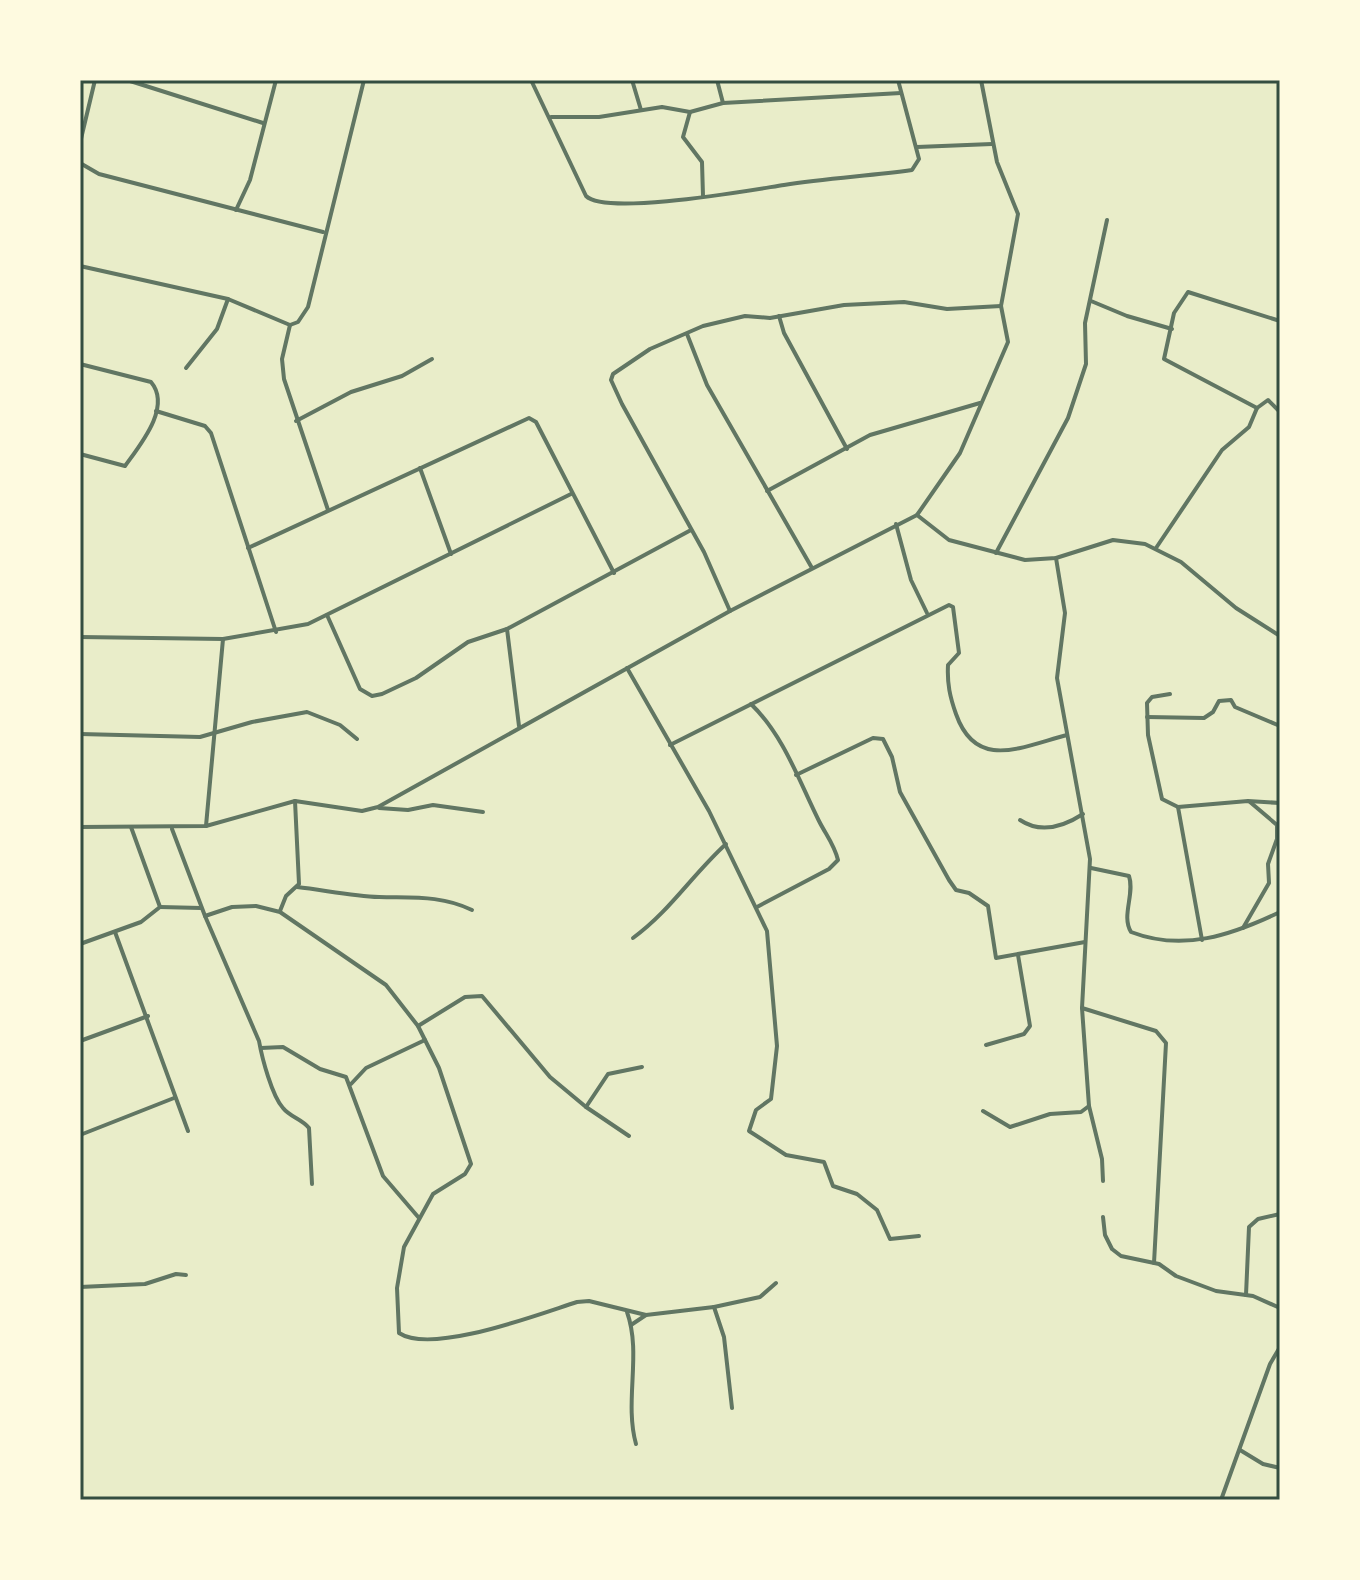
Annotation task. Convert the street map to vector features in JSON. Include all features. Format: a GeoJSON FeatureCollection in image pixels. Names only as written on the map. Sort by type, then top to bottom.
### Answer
{"type":"FeatureCollection","features":[{"type":"Feature","properties":{"kind":"street"},"geometry":{"type":"LineString","coordinates":[[80,143],[95,80]]}},
{"type":"Feature","properties":{"kind":"street"},"geometry":{"type":"LineString","coordinates":[[127,80],[263,123]]}},
{"type":"Feature","properties":{"kind":"street"},"geometry":{"type":"LineString","coordinates":[[236,210],[243,202],[276,80]]}},
{"type":"Feature","properties":{"kind":"street"},"geometry":{"type":"LineString","coordinates":[[80,266],[228,299],[290,325],[298,322],[308,307],[324,232],[364,80]]}},
{"type":"Feature","properties":{"kind":"street"},"geometry":{"type":"LineString","coordinates":[[531,80],[591,201],[629,204],[912,170],[919,159],[898,80]]}},
{"type":"Feature","properties":{"kind":"street"},"geometry":{"type":"LineString","coordinates":[[632,80],[641,110]]}},
{"type":"Feature","properties":{"kind":"street"},"geometry":{"type":"LineString","coordinates":[[717,80],[723,103]]}},
{"type":"Feature","properties":{"kind":"street"},"geometry":{"type":"LineString","coordinates":[[80,827],[172,829],[206,826],[295,801],[362,811],[378,807],[730,611],[917,515],[960,453],[1006,351],[1009,334],[1001,306],[1018,214],[992,144],[981,80]]}},
{"type":"Feature","properties":{"kind":"street"},"geometry":{"type":"LineString","coordinates":[[551,117],[599,117],[671,107],[690,112],[723,103],[902,93]]}},
{"type":"Feature","properties":{"kind":"street"},"geometry":{"type":"LineString","coordinates":[[690,112],[683,137],[701,160],[703,196]]}},
{"type":"Feature","properties":{"kind":"street"},"geometry":{"type":"LineString","coordinates":[[917,147],[992,144]]}},
{"type":"Feature","properties":{"kind":"street"},"geometry":{"type":"LineString","coordinates":[[80,163],[99,174],[324,232]]}},
{"type":"Feature","properties":{"kind":"street"},"geometry":{"type":"LineString","coordinates":[[243,202],[246,212]]}},
{"type":"Feature","properties":{"kind":"street"},"geometry":{"type":"LineString","coordinates":[[996,554],[1068,418],[1086,364],[1085,323],[1097,251],[1107,231],[1107,220]]}},
{"type":"Feature","properties":{"kind":"street"},"geometry":{"type":"LineString","coordinates":[[1257,408],[1164,359],[1175,308],[1188,292],[1280,321]]}},
{"type":"Feature","properties":{"kind":"street"},"geometry":{"type":"LineString","coordinates":[[186,368],[217,329],[228,299]]}},
{"type":"Feature","properties":{"kind":"street"},"geometry":{"type":"LineString","coordinates":[[1091,301],[1136,320],[1172,329]]}},
{"type":"Feature","properties":{"kind":"street"},"geometry":{"type":"LineString","coordinates":[[730,611],[691,530],[611,380],[613,374],[650,349],[724,320],[779,316],[844,305],[904,302],[947,309],[1001,306]]}},
{"type":"Feature","properties":{"kind":"street"},"geometry":{"type":"LineString","coordinates":[[779,316],[784,333],[847,449]]}},
{"type":"Feature","properties":{"kind":"street"},"geometry":{"type":"LineString","coordinates":[[290,325],[282,359],[284,379],[328,511]]}},
{"type":"Feature","properties":{"kind":"street"},"geometry":{"type":"LineString","coordinates":[[687,334],[707,385],[813,569]]}},
{"type":"Feature","properties":{"kind":"street"},"geometry":{"type":"LineString","coordinates":[[296,421],[351,392],[402,376],[432,359]]}},
{"type":"Feature","properties":{"kind":"street"},"geometry":{"type":"LineString","coordinates":[[80,364],[151,382],[158,395],[153,424],[125,466],[80,454]]}},
{"type":"Feature","properties":{"kind":"street"},"geometry":{"type":"LineString","coordinates":[[1156,548],[1222,450],[1252,423],[1257,408],[1268,400],[1280,412]]}},
{"type":"Feature","properties":{"kind":"street"},"geometry":{"type":"LineString","coordinates":[[767,491],[886,429],[980,403]]}},
{"type":"Feature","properties":{"kind":"street"},"geometry":{"type":"LineString","coordinates":[[156,411],[205,426],[211,433],[276,632]]}},
{"type":"Feature","properties":{"kind":"street"},"geometry":{"type":"LineString","coordinates":[[248,548],[529,418],[536,422],[614,573]]}},
{"type":"Feature","properties":{"kind":"street"},"geometry":{"type":"LineString","coordinates":[[420,468],[451,554]]}},
{"type":"Feature","properties":{"kind":"street"},"geometry":{"type":"LineString","coordinates":[[80,637],[223,639],[276,632],[327,615],[571,494]]}},
{"type":"Feature","properties":{"kind":"street"},"geometry":{"type":"LineString","coordinates":[[917,515],[949,540],[1025,560],[1056,558],[1113,540],[1156,548],[1181,562],[1236,608],[1280,636]]}},
{"type":"Feature","properties":{"kind":"street"},"geometry":{"type":"LineString","coordinates":[[896,524],[911,580],[927,613]]}},
{"type":"Feature","properties":{"kind":"street"},"geometry":{"type":"LineString","coordinates":[[327,615],[360,689],[372,696],[416,678],[468,642],[507,629],[691,530]]}},
{"type":"Feature","properties":{"kind":"street"},"geometry":{"type":"LineString","coordinates":[[1056,558],[1065,613],[1057,678],[1091,868],[1082,1008],[1089,1106],[1102,1159],[1103,1181]]}},
{"type":"Feature","properties":{"kind":"street"},"geometry":{"type":"LineString","coordinates":[[670,745],[927,613],[949,605],[953,607],[959,653],[948,665],[948,692],[962,731],[972,744],[984,750],[1013,749],[1067,735]]}},
{"type":"Feature","properties":{"kind":"street"},"geometry":{"type":"LineString","coordinates":[[507,629],[519,726]]}},
{"type":"Feature","properties":{"kind":"street"},"geometry":{"type":"LineString","coordinates":[[206,826],[223,639]]}},
{"type":"Feature","properties":{"kind":"street"},"geometry":{"type":"LineString","coordinates":[[627,668],[726,844],[767,931],[777,1059],[771,1099],[756,1110],[749,1131],[786,1155],[824,1162],[833,1186],[857,1194],[877,1210],[890,1239],[919,1236]]}},
{"type":"Feature","properties":{"kind":"street"},"geometry":{"type":"LineString","coordinates":[[1170,694],[1148,699],[1147,717],[1162,799],[1178,807],[1248,801],[1280,803]]}},
{"type":"Feature","properties":{"kind":"street"},"geometry":{"type":"LineString","coordinates":[[1147,717],[1204,718],[1213,712],[1219,701],[1231,700],[1235,707],[1280,726]]}},
{"type":"Feature","properties":{"kind":"street"},"geometry":{"type":"LineString","coordinates":[[751,704],[778,735],[832,841],[838,860],[829,869],[757,907]]}},
{"type":"Feature","properties":{"kind":"street"},"geometry":{"type":"LineString","coordinates":[[80,734],[200,737],[307,712],[340,725],[357,739]]}},
{"type":"Feature","properties":{"kind":"street"},"geometry":{"type":"LineString","coordinates":[[796,775],[873,738],[883,739],[892,757],[900,792],[949,880],[956,890],[969,893],[988,906],[996,958],[1085,942]]}},
{"type":"Feature","properties":{"kind":"street"},"geometry":{"type":"LineString","coordinates":[[295,801],[297,887]]}},
{"type":"Feature","properties":{"kind":"street"},"geometry":{"type":"LineString","coordinates":[[1243,929],[1269,883],[1268,864],[1278,832],[1277,825],[1248,801]]}},
{"type":"Feature","properties":{"kind":"street"},"geometry":{"type":"LineString","coordinates":[[378,807],[396,810],[433,805],[483,812]]}},
{"type":"Feature","properties":{"kind":"street"},"geometry":{"type":"LineString","coordinates":[[1178,807],[1202,940]]}},
{"type":"Feature","properties":{"kind":"street"},"geometry":{"type":"LineString","coordinates":[[1020,820],[1029,827],[1061,826],[1083,814]]}},
{"type":"Feature","properties":{"kind":"street"},"geometry":{"type":"LineString","coordinates":[[131,827],[160,907]]}},
{"type":"Feature","properties":{"kind":"street"},"geometry":{"type":"LineString","coordinates":[[172,829],[201,908],[261,1048],[280,1104],[306,1124],[312,1135],[312,1184]]}},
{"type":"Feature","properties":{"kind":"street"},"geometry":{"type":"LineString","coordinates":[[633,938],[669,910],[700,868],[726,844]]}},
{"type":"Feature","properties":{"kind":"street"},"geometry":{"type":"LineString","coordinates":[[1091,868],[1126,875],[1131,880],[1127,923],[1131,932],[1174,943],[1202,940],[1243,929],[1280,912]]}},
{"type":"Feature","properties":{"kind":"street"},"geometry":{"type":"LineString","coordinates":[[280,912],[286,896],[297,887],[378,897],[434,898],[472,910]]}},
{"type":"Feature","properties":{"kind":"street"},"geometry":{"type":"LineString","coordinates":[[205,916],[232,907],[256,906],[280,912],[386,985],[425,1040],[472,1158],[465,1174],[437,1190],[404,1247],[398,1277],[398,1329],[402,1336],[426,1340],[459,1337],[577,1302],[589,1301],[646,1315],[714,1307],[760,1297],[776,1283]]}},
{"type":"Feature","properties":{"kind":"street"},"geometry":{"type":"LineString","coordinates":[[80,944],[141,922],[160,907],[201,908]]}},
{"type":"Feature","properties":{"kind":"street"},"geometry":{"type":"LineString","coordinates":[[115,932],[188,1131]]}},
{"type":"Feature","properties":{"kind":"street"},"geometry":{"type":"LineString","coordinates":[[986,1045],[1024,1034],[1030,1026],[1018,955]]}},
{"type":"Feature","properties":{"kind":"street"},"geometry":{"type":"LineString","coordinates":[[418,1026],[465,997],[482,996],[550,1077],[586,1107],[629,1136]]}},
{"type":"Feature","properties":{"kind":"street"},"geometry":{"type":"LineString","coordinates":[[1082,1008],[1156,1031],[1166,1043],[1154,1263]]}},
{"type":"Feature","properties":{"kind":"street"},"geometry":{"type":"LineString","coordinates":[[80,1041],[148,1016]]}},
{"type":"Feature","properties":{"kind":"street"},"geometry":{"type":"LineString","coordinates":[[351,1084],[366,1068],[425,1040]]}},
{"type":"Feature","properties":{"kind":"street"},"geometry":{"type":"LineString","coordinates":[[261,1048],[283,1047],[320,1069],[343,1075],[351,1084],[383,1176],[419,1218]]}},
{"type":"Feature","properties":{"kind":"street"},"geometry":{"type":"LineString","coordinates":[[586,1107],[608,1074],[642,1067]]}},
{"type":"Feature","properties":{"kind":"street"},"geometry":{"type":"LineString","coordinates":[[80,1135],[174,1098]]}},
{"type":"Feature","properties":{"kind":"street"},"geometry":{"type":"LineString","coordinates":[[983,1111],[1010,1127],[1050,1114],[1081,1112],[1089,1106]]}},
{"type":"Feature","properties":{"kind":"street"},"geometry":{"type":"LineString","coordinates":[[1246,1295],[1249,1227],[1258,1219],[1280,1214]]}},
{"type":"Feature","properties":{"kind":"street"},"geometry":{"type":"LineString","coordinates":[[1103,1217],[1105,1235],[1114,1253],[1154,1263],[1176,1276],[1216,1291],[1246,1295],[1280,1308]]}},
{"type":"Feature","properties":{"kind":"street"},"geometry":{"type":"LineString","coordinates":[[80,1287],[145,1284],[176,1274],[186,1275]]}},
{"type":"Feature","properties":{"kind":"street"},"geometry":{"type":"LineString","coordinates":[[714,1307],[724,1337],[732,1408]]}},
{"type":"Feature","properties":{"kind":"street"},"geometry":{"type":"LineString","coordinates":[[626,1311],[631,1325],[633,1382],[630,1418],[636,1444]]}},
{"type":"Feature","properties":{"kind":"street"},"geometry":{"type":"LineString","coordinates":[[631,1325],[646,1315]]}},
{"type":"Feature","properties":{"kind":"street"},"geometry":{"type":"LineString","coordinates":[[1221,1500],[1270,1364],[1280,1347]]}},
{"type":"Feature","properties":{"kind":"street"},"geometry":{"type":"LineString","coordinates":[[1240,1450],[1263,1464],[1280,1468]]}}]}
